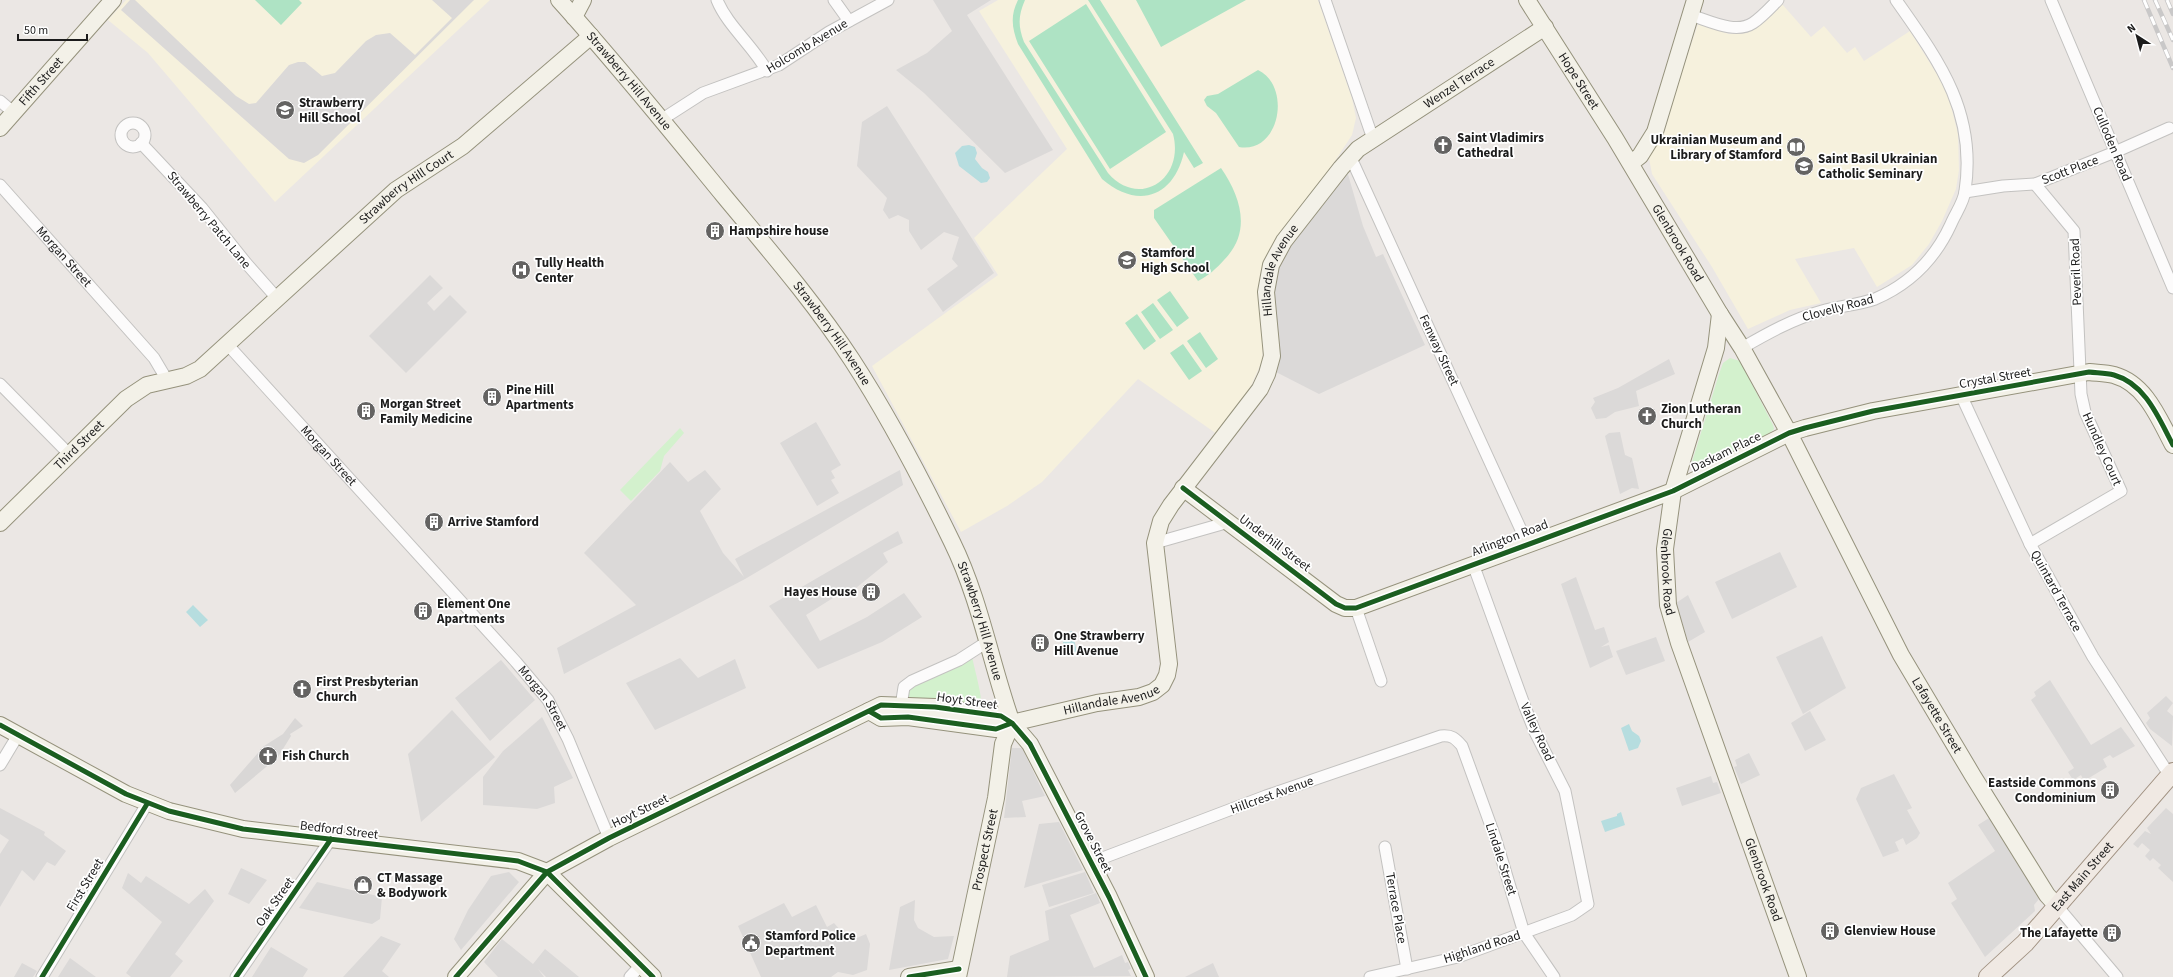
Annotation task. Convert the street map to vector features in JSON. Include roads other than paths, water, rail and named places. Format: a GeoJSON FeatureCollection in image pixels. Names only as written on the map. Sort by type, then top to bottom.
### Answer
{"type":"FeatureCollection","features":[{"type":"Feature","properties":{"kind":"main road","name":"East Main Street"},"geometry":{"type":"LineString","coordinates":[[1988,977],[2016,952],[2171,774]]}},
{"type":"Feature","properties":{"kind":"street","name":"Fifth Street"},"geometry":{"type":"LineString","coordinates":[[0,128],[113,0]]}},
{"type":"Feature","properties":{"kind":"street","name":"Strawberry Hill Avenue"},"geometry":{"type":"LineString","coordinates":[[559,0],[591,36],[804,294],[852,360],[914,469],[953,543],[971,588],[1012,723]]}},
{"type":"Feature","properties":{"kind":"street"},"geometry":{"type":"LineString","coordinates":[[574,17],[583,0]]}},
{"type":"Feature","properties":{"kind":"street"},"geometry":{"type":"LineString","coordinates":[[717,0],[727,16],[760,58],[767,71]]}},
{"type":"Feature","properties":{"kind":"street"},"geometry":{"type":"LineString","coordinates":[[834,0],[848,21]]}},
{"type":"Feature","properties":{"kind":"street","name":"Holcomb Avenue"},"geometry":{"type":"LineString","coordinates":[[661,120],[703,93],[767,71],[779,65],[818,38],[888,0]]}},
{"type":"Feature","properties":{"kind":"street"},"geometry":{"type":"LineString","coordinates":[[1325,0],[1373,139]]}},
{"type":"Feature","properties":{"kind":"street","name":"Hope Street"},"geometry":{"type":"LineString","coordinates":[[1527,0],[1546,27],[1630,163]]}},
{"type":"Feature","properties":{"kind":"street"},"geometry":{"type":"LineString","coordinates":[[1630,163],[1640,156],[1655,132],[1693,8],[1727,26],[1743,27],[1752,24],[1778,0]]}},
{"type":"Feature","properties":{"kind":"street","name":"Clovelly Road"},"geometry":{"type":"LineString","coordinates":[[1742,348],[1795,320],[1874,299],[1907,281],[1931,259],[1939,247],[1965,192],[1965,134],[1954,93],[1944,73],[1896,0]]}},
{"type":"Feature","properties":{"kind":"street","name":"Culloden Road"},"geometry":{"type":"LineString","coordinates":[[2051,0],[2173,288]]}},
{"type":"Feature","properties":{"kind":"street","name":"Wenzel Terrace"},"geometry":{"type":"LineString","coordinates":[[1373,139],[1546,27]]}},
{"type":"Feature","properties":{"kind":"street","name":"Strawberry Hill Court"},"geometry":{"type":"LineString","coordinates":[[227,344],[276,297],[396,190],[463,146],[591,36]]}},
{"type":"Feature","properties":{"kind":"street"},"geometry":{"type":"LineString","coordinates":[[0,101],[14,113]]}},
{"type":"Feature","properties":{"kind":"street","name":"Scott Place"},"geometry":{"type":"LineString","coordinates":[[1965,192],[2003,186],[2035,184],[2115,152],[2169,128]]}},
{"type":"Feature","properties":{"kind":"street","name":"Hillandale Avenue"},"geometry":{"type":"LineString","coordinates":[[1012,723],[1097,703],[1139,697],[1153,692],[1162,685],[1168,675],[1170,664],[1155,543],[1161,520],[1183,488],[1260,389],[1267,374],[1272,356],[1266,292],[1271,265],[1284,241],[1350,156],[1373,139]]}},
{"type":"Feature","properties":{"kind":"street","name":"Strawberry Patch Lane"},"geometry":{"type":"LineString","coordinates":[[141,143],[202,208],[246,263],[276,297]]}},
{"type":"Feature","properties":{"kind":"street","name":"Fenway Street"},"geometry":{"type":"LineString","coordinates":[[1350,156],[1527,543]]}},
{"type":"Feature","properties":{"kind":"street","name":"Glenbrook Road"},"geometry":{"type":"LineString","coordinates":[[1630,163],[1720,314],[1716,348],[1673,490],[1665,549],[1668,605],[1682,650],[1798,977]]}},
{"type":"Feature","properties":{"kind":"street","name":"Peveril Road"},"geometry":{"type":"LineString","coordinates":[[2035,184],[2074,231],[2080,374]]}},
{"type":"Feature","properties":{"kind":"street","name":"Morgan Street"},"geometry":{"type":"LineString","coordinates":[[0,185],[154,358],[167,380]]}},
{"type":"Feature","properties":{"kind":"street"},"geometry":{"type":"LineString","coordinates":[[1720,314],[1742,348],[1789,433]]}},
{"type":"Feature","properties":{"kind":"street"},"geometry":{"type":"LineString","coordinates":[[167,380],[186,376],[200,369],[227,344]]}},
{"type":"Feature","properties":{"kind":"street","name":"Morgan Street"},"geometry":{"type":"LineString","coordinates":[[227,344],[516,662],[548,700],[568,739],[610,838]]}},
{"type":"Feature","properties":{"kind":"street","name":"Crystal Street"},"geometry":{"type":"LineString","coordinates":[[1789,433],[1873,411],[2089,372],[2114,375],[2134,385],[2149,400],[2173,445]]}},
{"type":"Feature","properties":{"kind":"street","name":"Hundley Court"},"geometry":{"type":"LineString","coordinates":[[2030,544],[2121,491],[2084,412],[2080,374]]}},
{"type":"Feature","properties":{"kind":"street","name":"Third Street"},"geometry":{"type":"LineString","coordinates":[[0,523],[131,395],[147,385],[167,380]]}},
{"type":"Feature","properties":{"kind":"street"},"geometry":{"type":"LineString","coordinates":[[0,384],[69,454]]}},
{"type":"Feature","properties":{"kind":"street","name":"Quintard Terrace"},"geometry":{"type":"LineString","coordinates":[[1961,395],[2030,544],[2093,657],[2171,774]]}},
{"type":"Feature","properties":{"kind":"street","name":"Daskam Place"},"geometry":{"type":"LineString","coordinates":[[1673,490],[1789,433]]}},
{"type":"Feature","properties":{"kind":"street","name":"Lafayette Street"},"geometry":{"type":"LineString","coordinates":[[1789,433],[1902,655],[1981,790],[2047,896],[2117,977]]}},
{"type":"Feature","properties":{"kind":"street","name":"Underhill Street"},"geometry":{"type":"LineString","coordinates":[[1183,488],[1336,604],[1345,608],[1356,608]]}},
{"type":"Feature","properties":{"kind":"street","name":"Arlington Road"},"geometry":{"type":"LineString","coordinates":[[1356,608],[1527,543],[1673,490]]}},
{"type":"Feature","properties":{"kind":"street"},"geometry":{"type":"LineString","coordinates":[[1155,543],[1229,522]]}},
{"type":"Feature","properties":{"kind":"street","name":"Valley Road"},"geometry":{"type":"LineString","coordinates":[[1473,564],[1520,695],[1535,732],[1565,791],[1588,904]]}},
{"type":"Feature","properties":{"kind":"street"},"geometry":{"type":"LineString","coordinates":[[1356,608],[1381,681]]}},
{"type":"Feature","properties":{"kind":"street","name":"Hoyt Street"},"geometry":{"type":"LineString","coordinates":[[901,706],[904,687],[912,681],[959,660],[987,642]]}},
{"type":"Feature","properties":{"kind":"street","name":"Hoyt Street"},"geometry":{"type":"LineString","coordinates":[[456,977],[548,872],[610,838],[881,705],[935,707],[1001,716],[1012,723]]}},
{"type":"Feature","properties":{"kind":"street","name":"Hoyt Street"},"geometry":{"type":"LineString","coordinates":[[869,711],[881,718],[908,717],[996,729],[1012,723]]}},
{"type":"Feature","properties":{"kind":"street","name":"Grove Street"},"geometry":{"type":"LineString","coordinates":[[1012,723],[1030,744],[1090,861],[1146,977]]}},
{"type":"Feature","properties":{"kind":"street","name":"Prospect Street"},"geometry":{"type":"LineString","coordinates":[[958,973],[996,798],[1003,744],[1012,723]]}},
{"type":"Feature","properties":{"kind":"street","name":"Bedford Street"},"geometry":{"type":"LineString","coordinates":[[0,725],[147,804],[243,830],[518,861],[548,872],[653,977]]}},
{"type":"Feature","properties":{"kind":"street"},"geometry":{"type":"LineString","coordinates":[[0,765],[18,735]]}},
{"type":"Feature","properties":{"kind":"street","name":"Hillcrest Avenue"},"geometry":{"type":"LineString","coordinates":[[1090,861],[1100,859],[1266,796],[1441,736],[1448,735],[1455,738]]}},
{"type":"Feature","properties":{"kind":"street","name":"Lindale Street"},"geometry":{"type":"LineString","coordinates":[[1455,738],[1462,746],[1495,837],[1524,933],[1554,977]]}},
{"type":"Feature","properties":{"kind":"street","name":"First Street"},"geometry":{"type":"LineString","coordinates":[[42,977],[147,804]]}},
{"type":"Feature","properties":{"kind":"street","name":"Oak Street"},"geometry":{"type":"LineString","coordinates":[[236,977],[331,840]]}},
{"type":"Feature","properties":{"kind":"street","name":"Terrace Place"},"geometry":{"type":"LineString","coordinates":[[1385,847],[1407,968]]}},
{"type":"Feature","properties":{"kind":"street","name":"Highland Road"},"geometry":{"type":"LineString","coordinates":[[1370,977],[1458,956],[1524,933],[1582,910],[1588,904]]}},
{"type":"Feature","properties":{"kind":"street"},"geometry":{"type":"LineString","coordinates":[[630,977],[641,965]]}},
{"type":"Feature","properties":{"kind":"street"},"geometry":{"type":"LineString","coordinates":[[910,977],[958,973]]}},
{"type":"Feature","properties":{"kind":"water"},"geometry":{"type":"Polygon","coordinates":[[[969,145],[975,147],[977,153],[975,159],[982,168],[988,172],[990,178],[987,182],[981,183],[959,166],[955,153],[962,146],[969,145]]]}},
{"type":"Feature","properties":{"kind":"water"},"geometry":{"type":"Polygon","coordinates":[[[193,605],[208,620],[200,627],[186,612],[193,605]]]}},
{"type":"Feature","properties":{"kind":"water"},"geometry":{"type":"Polygon","coordinates":[[[1072,631],[1077,652],[1066,655],[1061,634],[1072,631]]]}},
{"type":"Feature","properties":{"kind":"water"},"geometry":{"type":"Polygon","coordinates":[[[1629,724],[1632,731],[1639,736],[1641,741],[1638,748],[1629,751],[1621,728],[1629,724]]]}},
{"type":"Feature","properties":{"kind":"water"},"geometry":{"type":"Polygon","coordinates":[[[1621,812],[1625,825],[1605,832],[1601,821],[1617,816],[1617,814],[1621,812]]]}},
{"type":"Feature","properties":{"kind":"railway"},"geometry":{"type":"LineString","coordinates":[[2144,0],[2173,68]]}},
{"type":"Feature","properties":{"kind":"railway"},"geometry":{"type":"LineString","coordinates":[[2155,0],[2173,40]]}},
{"type":"Feature","properties":{"kind":"railway"},"geometry":{"type":"LineString","coordinates":[[2167,0],[2173,14]]}},
{"type":"Feature","properties":{"kind":"place","name":"Strawberry Hill School"},"geometry":{"type":"Point","coordinates":[285,110]}},
{"type":"Feature","properties":{"kind":"place","name":"Saint Vladimirs Cathedral"},"geometry":{"type":"Point","coordinates":[1443,145]}},
{"type":"Feature","properties":{"kind":"place","name":"Ukrainian Museum and Library of Stamford"},"geometry":{"type":"Point","coordinates":[1796,147]}},
{"type":"Feature","properties":{"kind":"place","name":"Saint Basil Ukrainian Catholic Seminary"},"geometry":{"type":"Point","coordinates":[1804,166]}},
{"type":"Feature","properties":{"kind":"place","name":"Hampshire house"},"geometry":{"type":"Point","coordinates":[715,231]}},
{"type":"Feature","properties":{"kind":"place","name":"Stamford High School"},"geometry":{"type":"Point","coordinates":[1127,260]}},
{"type":"Feature","properties":{"kind":"place","name":"Tully Health Center"},"geometry":{"type":"Point","coordinates":[521,270]}},
{"type":"Feature","properties":{"kind":"place","name":"Pine Hill Apartments"},"geometry":{"type":"Point","coordinates":[492,397]}},
{"type":"Feature","properties":{"kind":"place","name":"Morgan Street Family Medicine"},"geometry":{"type":"Point","coordinates":[366,411]}},
{"type":"Feature","properties":{"kind":"place","name":"Zion Lutheran Church"},"geometry":{"type":"Point","coordinates":[1647,416]}},
{"type":"Feature","properties":{"kind":"place","name":"Arrive Stamford"},"geometry":{"type":"Point","coordinates":[434,522]}},
{"type":"Feature","properties":{"kind":"place","name":"Hayes House"},"geometry":{"type":"Point","coordinates":[871,592]}},
{"type":"Feature","properties":{"kind":"place","name":"Element One Apartments"},"geometry":{"type":"Point","coordinates":[423,611]}},
{"type":"Feature","properties":{"kind":"place","name":"One Strawberry Hill Avenue"},"geometry":{"type":"Point","coordinates":[1040,643]}},
{"type":"Feature","properties":{"kind":"place","name":"First Presbyterian Church"},"geometry":{"type":"Point","coordinates":[302,689]}},
{"type":"Feature","properties":{"kind":"place","name":"Fish Church"},"geometry":{"type":"Point","coordinates":[268,756]}},
{"type":"Feature","properties":{"kind":"place","name":"Eastside Commons Condominium"},"geometry":{"type":"Point","coordinates":[2110,790]}},
{"type":"Feature","properties":{"kind":"place","name":"CT Massage & Bodywork"},"geometry":{"type":"Point","coordinates":[363,885]}},
{"type":"Feature","properties":{"kind":"place","name":"Glenview House"},"geometry":{"type":"Point","coordinates":[1830,931]}},
{"type":"Feature","properties":{"kind":"place","name":"The Lafayette"},"geometry":{"type":"Point","coordinates":[2112,933]}},
{"type":"Feature","properties":{"kind":"place","name":"Stamford Police Department"},"geometry":{"type":"Point","coordinates":[751,943]}}]}
